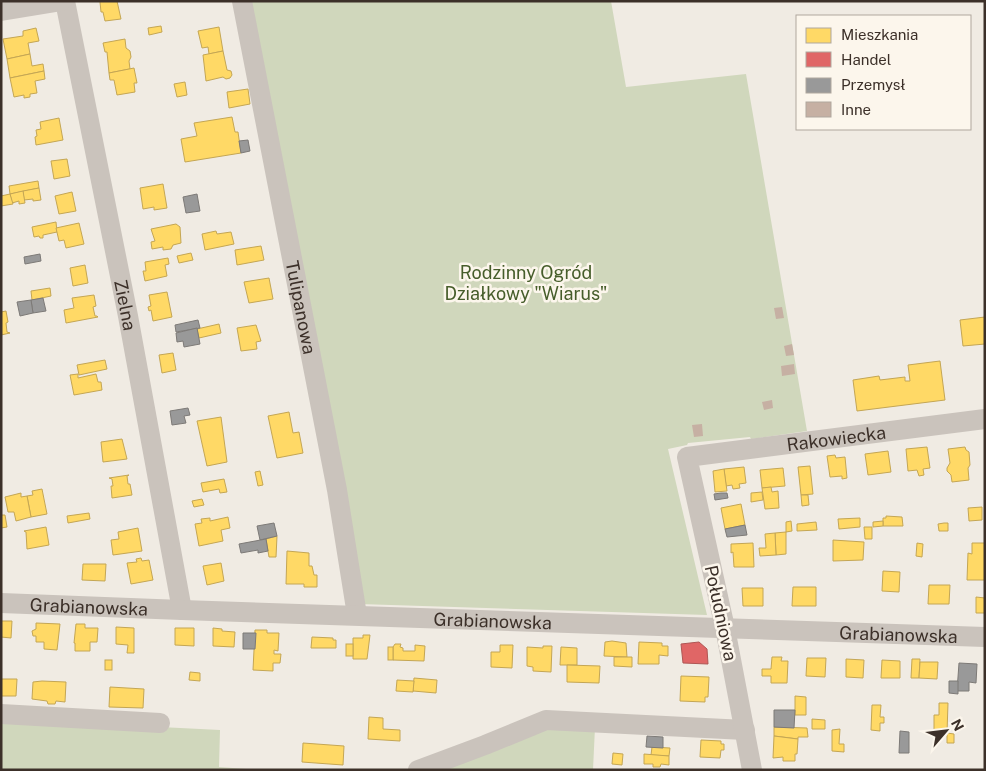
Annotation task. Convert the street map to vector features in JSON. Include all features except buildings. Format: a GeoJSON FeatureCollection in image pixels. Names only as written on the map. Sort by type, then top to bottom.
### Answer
{"type":"FeatureCollection","features":[{"type":"Feature","properties":{"kind":"street"},"geometry":{"type":"LineString","coordinates":[[1,11],[64,1]]}},
{"type":"Feature","properties":{"kind":"street","name":"Zielna"},"geometry":{"type":"LineString","coordinates":[[64,1],[128,316],[182,610]]}},
{"type":"Feature","properties":{"kind":"street","name":"Tulipanowa"},"geometry":{"type":"LineString","coordinates":[[242,1],[339,499],[357,615]]}},
{"type":"Feature","properties":{"kind":"street","name":"Rakowiecka"},"geometry":{"type":"LineString","coordinates":[[687,457],[985,419]]}},
{"type":"Feature","properties":{"kind":"street","name":"Południowa"},"geometry":{"type":"LineString","coordinates":[[687,457],[725,628],[752,770]]}},
{"type":"Feature","properties":{"kind":"street","name":"Grabianowska"},"geometry":{"type":"LineString","coordinates":[[1,602],[182,610],[985,637]]}},
{"type":"Feature","properties":{"kind":"street"},"geometry":{"type":"LineString","coordinates":[[1,714],[160,722]]}},
{"type":"Feature","properties":{"kind":"street"},"geometry":{"type":"LineString","coordinates":[[418,770],[546,720],[745,730]]}},
{"type":"Feature","properties":{"kind":"green space","name":"Rodzinny Ogród Działkowy \"Wiarus\""},"geometry":{"type":"Polygon","coordinates":[[[248,1],[611,1],[626,87],[746,74],[807,431],[751,439],[750,437],[688,443],[687,445],[668,449],[707,615],[359,604],[248,1]]]}},
{"type":"Feature","properties":{"kind":"green space"},"geometry":{"type":"Polygon","coordinates":[[[1,719],[220,730],[219,767],[261,770],[1,770],[1,719]]]}},
{"type":"Feature","properties":{"kind":"green space"},"geometry":{"type":"Polygon","coordinates":[[[548,725],[595,727],[593,770],[429,770],[548,725]]]}}]}
